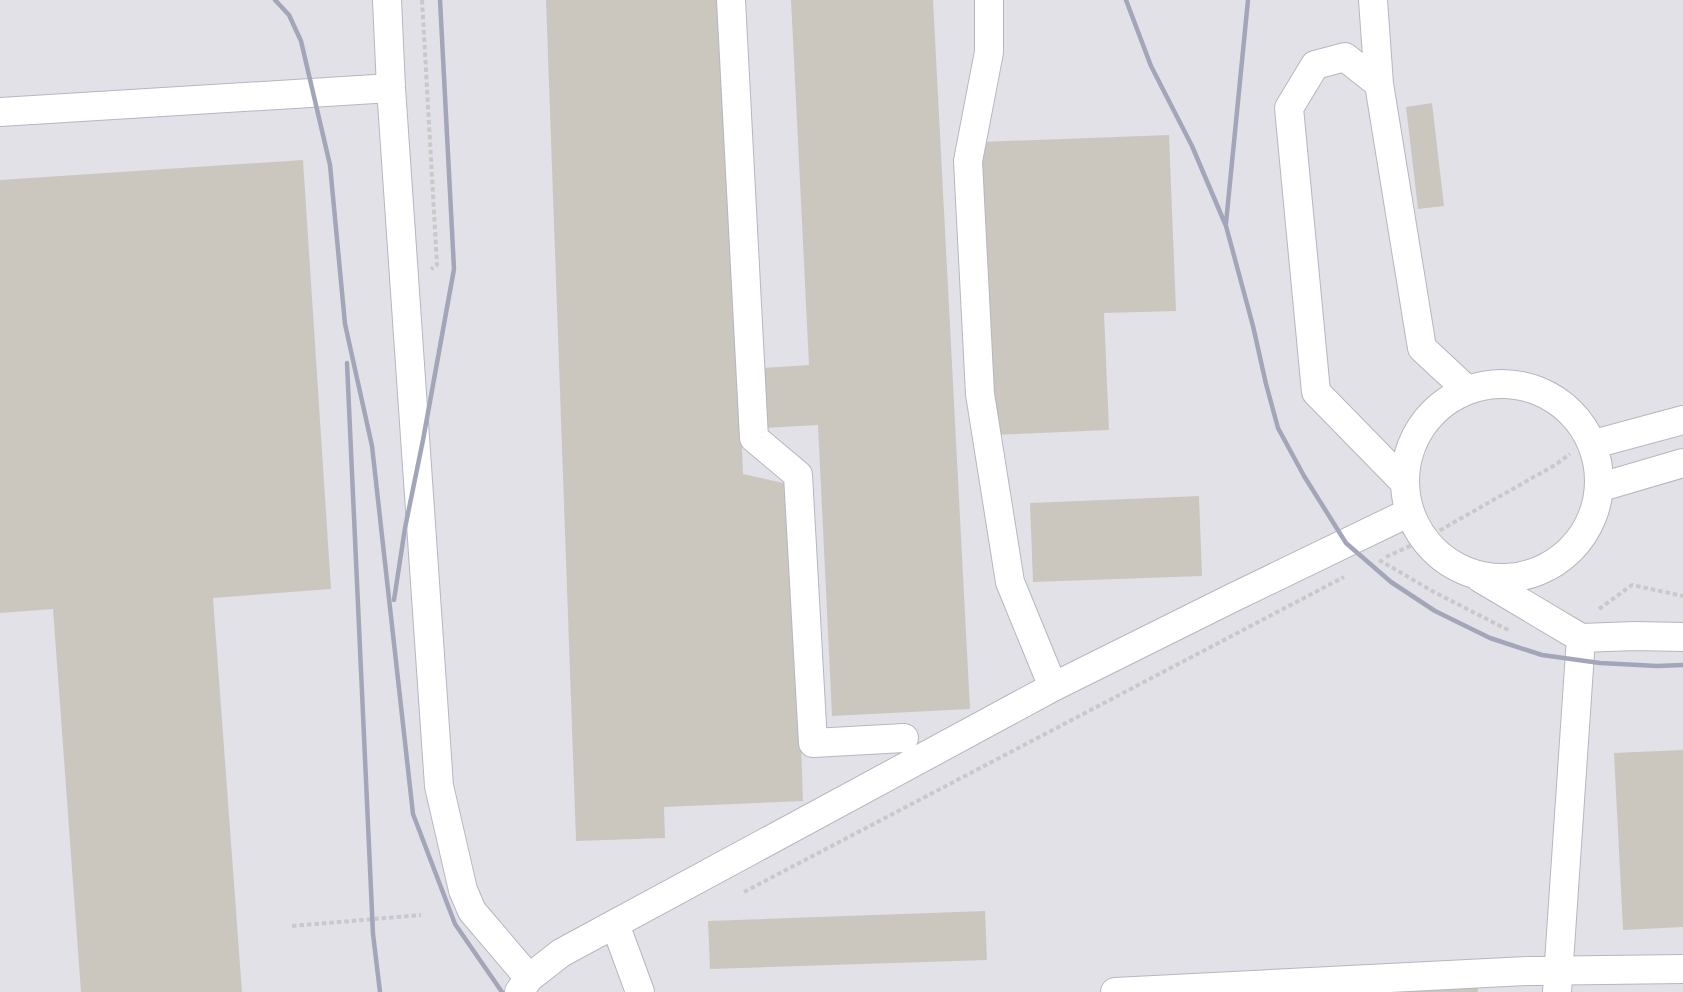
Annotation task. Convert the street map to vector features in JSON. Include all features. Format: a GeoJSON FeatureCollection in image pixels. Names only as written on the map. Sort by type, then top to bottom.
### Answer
{"type":"FeatureCollection","features":[{"type":"Feature","properties":{"kind":"lane"},"geometry":{"type":"LineString","coordinates":[[387,0],[439,786],[462,890],[472,911],[524,985],[561,953],[1053,687],[1408,513]]}},
{"type":"Feature","properties":{"kind":"lane"},"geometry":{"type":"LineString","coordinates":[[732,0],[754,438],[798,476],[813,743],[904,738]]}},
{"type":"Feature","properties":{"kind":"lane"},"geometry":{"type":"LineString","coordinates":[[989,0],[989,52],[968,161],[980,394],[1010,582],[1053,687]]}},
{"type":"Feature","properties":{"kind":"lane"},"geometry":{"type":"LineString","coordinates":[[1373,0],[1379,84],[1422,348],[1465,388]]}},
{"type":"Feature","properties":{"kind":"lane"},"geometry":{"type":"LineString","coordinates":[[1379,84],[1345,57],[1315,65],[1289,108],[1316,392],[1404,482]]}},
{"type":"Feature","properties":{"kind":"lane"},"geometry":{"type":"LineString","coordinates":[[0,112],[392,88]]}},
{"type":"Feature","properties":{"kind":"lane"},"geometry":{"type":"LineString","coordinates":[[1479,578],[1522,578],[1561,560],[1589,528],[1601,487],[1592,442],[1563,403],[1516,382],[1465,388],[1416,430],[1404,482],[1408,513],[1421,541],[1448,564],[1479,578],[1581,638],[1683,637]]}},
{"type":"Feature","properties":{"kind":"lane"},"geometry":{"type":"LineString","coordinates":[[1592,442],[1683,420]]}},
{"type":"Feature","properties":{"kind":"lane"},"geometry":{"type":"LineString","coordinates":[[1601,487],[1683,463]]}},
{"type":"Feature","properties":{"kind":"lane"},"geometry":{"type":"LineString","coordinates":[[1558,981],[1581,638]]}},
{"type":"Feature","properties":{"kind":"lane"},"geometry":{"type":"LineString","coordinates":[[615,924],[640,992]]}},
{"type":"Feature","properties":{"kind":"lane"},"geometry":{"type":"LineString","coordinates":[[1115,992],[1558,981],[1683,969]]}},
{"type":"Feature","properties":{"kind":"path"},"geometry":{"type":"LineString","coordinates":[[405,293],[437,265],[422,0]]}},
{"type":"Feature","properties":{"kind":"path"},"geometry":{"type":"LineString","coordinates":[[1371,564],[1421,541],[1592,442]]}},
{"type":"Feature","properties":{"kind":"path"},"geometry":{"type":"LineString","coordinates":[[744,892],[1347,576]]}},
{"type":"Feature","properties":{"kind":"path"},"geometry":{"type":"LineString","coordinates":[[1632,585],[1683,596]]}},
{"type":"Feature","properties":{"kind":"path"},"geometry":{"type":"LineString","coordinates":[[292,926],[421,915]]}},
{"type":"Feature","properties":{"kind":"shaded area"},"geometry":{"type":"Polygon","coordinates":[[[0,0],[1683,0],[1683,992],[0,992],[0,0]]]}},
{"type":"Feature","properties":{"kind":"building"},"geometry":{"type":"Polygon","coordinates":[[[546,0],[726,0],[743,474],[792,485],[803,801],[664,807],[665,838],[576,841],[546,0]]]}},
{"type":"Feature","properties":{"kind":"building"},"geometry":{"type":"Polygon","coordinates":[[[791,0],[933,0],[970,709],[832,716],[818,425],[764,428],[761,368],[809,365],[791,0]]]}},
{"type":"Feature","properties":{"kind":"building"},"geometry":{"type":"Polygon","coordinates":[[[1432,103],[1444,206],[1418,209],[1406,107],[1432,103]]]}},
{"type":"Feature","properties":{"kind":"building"},"geometry":{"type":"Polygon","coordinates":[[[1169,135],[1176,311],[1104,313],[1109,430],[992,435],[981,142],[1169,135]]]}},
{"type":"Feature","properties":{"kind":"building"},"geometry":{"type":"Polygon","coordinates":[[[303,160],[331,589],[213,598],[242,992],[81,992],[53,609],[0,613],[0,180],[303,160]]]}},
{"type":"Feature","properties":{"kind":"building"},"geometry":{"type":"Polygon","coordinates":[[[1199,496],[1202,576],[1033,582],[1030,503],[1199,496]]]}},
{"type":"Feature","properties":{"kind":"building"},"geometry":{"type":"Polygon","coordinates":[[[1683,750],[1683,927],[1623,930],[1614,753],[1683,750]]]}},
{"type":"Feature","properties":{"kind":"building"},"geometry":{"type":"Polygon","coordinates":[[[985,911],[987,960],[710,969],[708,921],[985,911]]]}},
{"type":"Feature","properties":{"kind":"building"},"geometry":{"type":"Polygon","coordinates":[[[1478,982],[1478,992],[1318,992],[1478,982]]]}},
{"type":"Feature","properties":{"kind":"railway"},"geometry":{"type":"LineString","coordinates":[[275,0],[289,15],[301,41],[330,165],[345,324],[372,446],[413,814],[455,924],[502,992]]}},
{"type":"Feature","properties":{"kind":"railway"},"geometry":{"type":"LineString","coordinates":[[394,600],[405,528],[454,269],[440,0]]}},
{"type":"Feature","properties":{"kind":"railway"},"geometry":{"type":"LineString","coordinates":[[1126,0],[1151,66],[1192,146],[1226,226],[1278,428],[1304,476],[1346,543],[1391,582],[1435,611],[1490,638],[1542,655],[1600,663],[1683,665]]}},
{"type":"Feature","properties":{"kind":"railway"},"geometry":{"type":"LineString","coordinates":[[1226,223],[1248,0]]}},
{"type":"Feature","properties":{"kind":"railway"},"geometry":{"type":"LineString","coordinates":[[347,363],[373,934],[380,992]]}}]}
